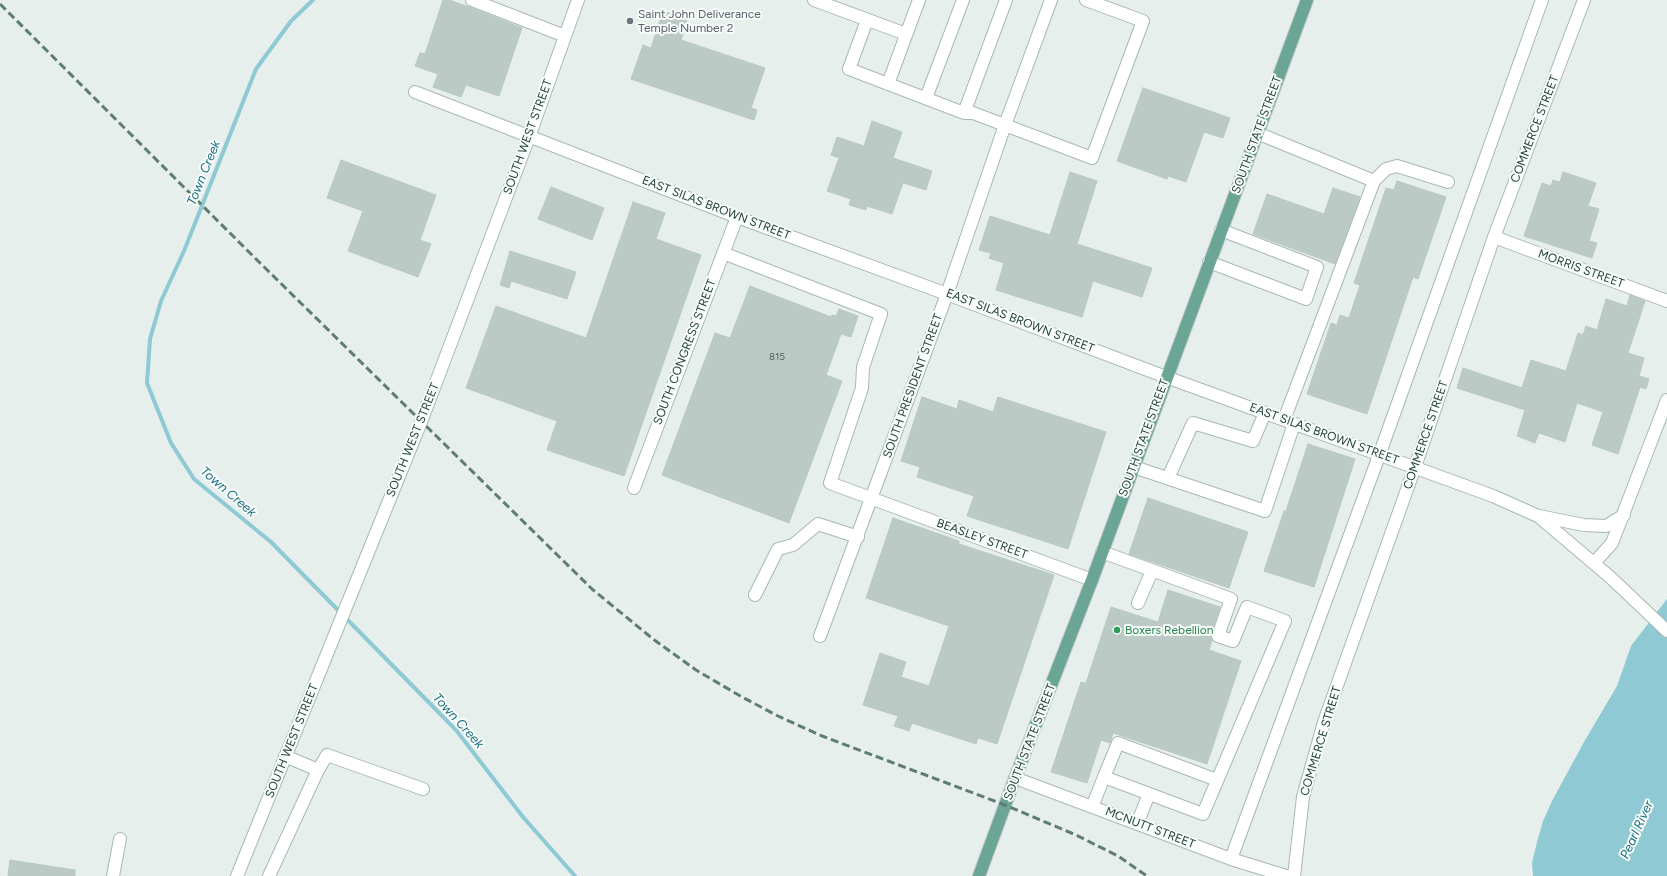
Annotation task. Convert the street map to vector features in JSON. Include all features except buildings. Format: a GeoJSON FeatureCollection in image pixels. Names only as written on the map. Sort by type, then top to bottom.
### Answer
{"type":"FeatureCollection","features":[{"type":"Feature","properties":{"kind":"main road","name":"SOUTH STATE STREET"},"geometry":{"type":"LineString","coordinates":[[979,876],[1015,778],[1092,580],[1307,0]]}},
{"type":"Feature","properties":{"kind":"street"},"geometry":{"type":"LineString","coordinates":[[472,0],[565,36]]}},
{"type":"Feature","properties":{"kind":"street","name":"SOUTH WEST STREET"},"geometry":{"type":"LineString","coordinates":[[236,876],[421,422],[530,137],[578,0]]}},
{"type":"Feature","properties":{"kind":"street"},"geometry":{"type":"LineString","coordinates":[[814,0],[906,34]]}},
{"type":"Feature","properties":{"kind":"street"},"geometry":{"type":"LineString","coordinates":[[888,84],[919,0]]}},
{"type":"Feature","properties":{"kind":"street"},"geometry":{"type":"LineString","coordinates":[[926,98],[962,0]]}},
{"type":"Feature","properties":{"kind":"street"},"geometry":{"type":"LineString","coordinates":[[964,113],[1006,0]]}},
{"type":"Feature","properties":{"kind":"street","name":"SOUTH PRESIDENT STREET"},"geometry":{"type":"LineString","coordinates":[[820,636],[947,294],[1004,128],[1051,0]]}},
{"type":"Feature","properties":{"kind":"street"},"geometry":{"type":"LineString","coordinates":[[868,20],[849,69],[964,113],[973,113],[1004,128],[1092,158],[1143,21],[1086,0]]}},
{"type":"Feature","properties":{"kind":"street"},"geometry":{"type":"LineString","coordinates":[[1231,859],[1380,453],[1542,0]]}},
{"type":"Feature","properties":{"kind":"street","name":"COMMERCE STREET"},"geometry":{"type":"LineString","coordinates":[[1294,876],[1303,797],[1324,722],[1415,467],[1494,237],[1584,0]]}},
{"type":"Feature","properties":{"kind":"street","name":"EAST SILAS BROWN STREET"},"geometry":{"type":"LineString","coordinates":[[415,92],[737,217],[947,294],[1166,377],[1289,422],[1380,453],[1493,496],[1538,516],[1610,576],[1667,631]]}},
{"type":"Feature","properties":{"kind":"street"},"geometry":{"type":"LineString","coordinates":[[1257,133],[1374,181]]}},
{"type":"Feature","properties":{"kind":"street"},"geometry":{"type":"LineString","coordinates":[[1134,467],[1265,511],[1289,422],[1374,181],[1386,169],[1397,166],[1448,182]]}},
{"type":"Feature","properties":{"kind":"street","name":"SOUTH CONGRESS STREET"},"geometry":{"type":"LineString","coordinates":[[634,488],[737,217]]}},
{"type":"Feature","properties":{"kind":"street"},"geometry":{"type":"LineString","coordinates":[[1209,262],[1306,299],[1317,267],[1221,230]]}},
{"type":"Feature","properties":{"kind":"street","name":"MORRIS STREET"},"geometry":{"type":"LineString","coordinates":[[1494,237],[1667,301]]}},
{"type":"Feature","properties":{"kind":"street","name":"BEASLEY STREET"},"geometry":{"type":"LineString","coordinates":[[723,253],[882,314],[863,367],[862,388],[830,483],[1092,580]]}},
{"type":"Feature","properties":{"kind":"street"},"geometry":{"type":"LineString","coordinates":[[1594,563],[1612,543],[1667,400]]}},
{"type":"Feature","properties":{"kind":"street"},"geometry":{"type":"LineString","coordinates":[[1168,478],[1193,423],[1253,441],[1265,413]]}},
{"type":"Feature","properties":{"kind":"street"},"geometry":{"type":"LineString","coordinates":[[1538,516],[1584,525],[1606,526],[1624,515]]}},
{"type":"Feature","properties":{"kind":"street"},"geometry":{"type":"LineString","coordinates":[[755,595],[778,549],[793,545],[818,524],[858,537]]}},
{"type":"Feature","properties":{"kind":"street"},"geometry":{"type":"LineString","coordinates":[[1102,552],[1231,599],[1218,636],[1233,641],[1247,607],[1285,621],[1203,814],[1104,777]]}},
{"type":"Feature","properties":{"kind":"street"},"geometry":{"type":"LineString","coordinates":[[1138,603],[1152,571]]}},
{"type":"Feature","properties":{"kind":"street"},"geometry":{"type":"LineString","coordinates":[[1092,807],[1118,743],[1217,780]]}},
{"type":"Feature","properties":{"kind":"street"},"geometry":{"type":"LineString","coordinates":[[269,876],[318,770],[327,755],[423,789]]}},
{"type":"Feature","properties":{"kind":"street"},"geometry":{"type":"LineString","coordinates":[[285,756],[318,770]]}},
{"type":"Feature","properties":{"kind":"street","name":"MCNUTT STREET"},"geometry":{"type":"LineString","coordinates":[[1015,778],[1231,859],[1286,876]]}},
{"type":"Feature","properties":{"kind":"street"},"geometry":{"type":"LineString","coordinates":[[1137,824],[1149,794]]}},
{"type":"Feature","properties":{"kind":"street"},"geometry":{"type":"LineString","coordinates":[[113,876],[120,839]]}},
{"type":"Feature","properties":{"kind":"water","name":"Pearl River"},"geometry":{"type":"Polygon","coordinates":[[[1667,599],[1667,876],[1533,876],[1532,863],[1537,842],[1543,821],[1552,801],[1617,686],[1631,646],[1667,599]]]}},
{"type":"Feature","properties":{"kind":"waterway","name":"Town Creek"},"geometry":{"type":"LineString","coordinates":[[313,0],[291,21],[256,69],[184,251],[161,301],[150,339],[147,383],[171,443],[194,479],[271,542],[456,730],[523,817],[575,876]]}},
{"type":"Feature","properties":{"kind":"railway"},"geometry":{"type":"LineString","coordinates":[[0,4],[256,259],[592,589],[653,639],[696,670],[778,716],[822,736],[1005,805],[1076,835],[1118,856],[1147,876]]}},
{"type":"Feature","properties":{"kind":"place","name":"Saint John Deliverance Temple Number 2"},"geometry":{"type":"Point","coordinates":[630,21]}},
{"type":"Feature","properties":{"kind":"place","name":"Boxers Rebellion"},"geometry":{"type":"Point","coordinates":[1117,630]}}]}
